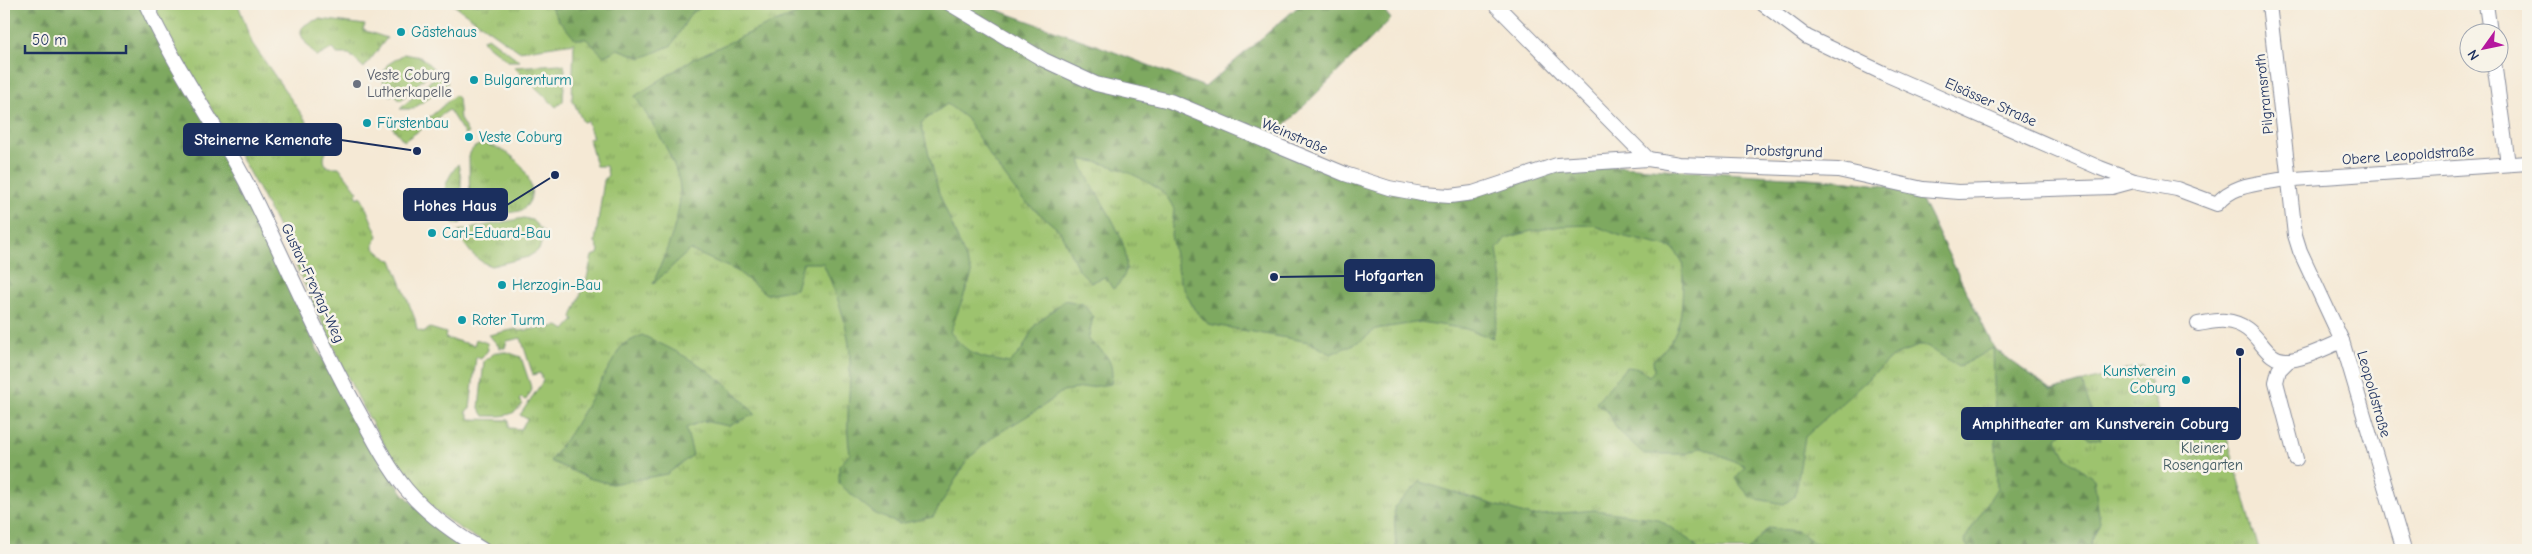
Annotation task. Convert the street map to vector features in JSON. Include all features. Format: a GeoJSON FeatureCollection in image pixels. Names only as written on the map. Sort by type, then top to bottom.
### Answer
{"type":"FeatureCollection","features":[{"type":"Feature","properties":{"kind":"street","name":"Gustav-Freytag-Weg"},"geometry":{"type":"LineString","coordinates":[[146,4],[162,39],[234,159],[271,231],[333,363],[380,451],[406,489],[431,514],[483,550]]}},
{"type":"Feature","properties":{"kind":"street","name":"Weinstraße"},"geometry":{"type":"LineString","coordinates":[[950,4],[1044,60],[1096,84],[1170,101],[1345,174],[1389,188],[1450,196],[1473,193],[1557,165],[1648,159]]}},
{"type":"Feature","properties":{"kind":"street"},"geometry":{"type":"LineString","coordinates":[[1495,4],[1648,159]]}},
{"type":"Feature","properties":{"kind":"street","name":"Elsässer Straße"},"geometry":{"type":"LineString","coordinates":[[1763,4],[1807,37],[2091,164],[2134,180],[2177,189],[2218,204]]}},
{"type":"Feature","properties":{"kind":"street","name":"Pilgramsroth"},"geometry":{"type":"LineString","coordinates":[[2269,4],[2295,235],[2300,251]]}},
{"type":"Feature","properties":{"kind":"street"},"geometry":{"type":"LineString","coordinates":[[2486,4],[2489,22]]}},
{"type":"Feature","properties":{"kind":"street"},"geometry":{"type":"LineString","coordinates":[[2495,72],[2508,164]]}},
{"type":"Feature","properties":{"kind":"street","name":"Probstgrund"},"geometry":{"type":"LineString","coordinates":[[1648,159],[1679,164],[1838,170],[1923,189],[1959,192],[2112,187],[2134,180]]}},
{"type":"Feature","properties":{"kind":"street","name":"Obere Leopoldstraße"},"geometry":{"type":"LineString","coordinates":[[2218,204],[2224,195],[2240,187],[2290,180],[2528,163]]}},
{"type":"Feature","properties":{"kind":"street","name":"Leopoldstraße"},"geometry":{"type":"LineString","coordinates":[[2300,251],[2342,341],[2404,550]]}},
{"type":"Feature","properties":{"kind":"street"},"geometry":{"type":"LineString","coordinates":[[2198,324],[2224,321],[2242,325],[2255,334],[2273,357],[2289,360]]}},
{"type":"Feature","properties":{"kind":"street"},"geometry":{"type":"LineString","coordinates":[[2296,459],[2276,382],[2279,370],[2289,360],[2342,341]]}},
{"type":"Feature","properties":{"kind":"green space"},"geometry":{"type":"Polygon","coordinates":[[[4,4],[140,4],[205,117],[262,225],[316,347],[381,461],[403,493],[431,523],[470,550],[4,550],[4,501],[7,498],[4,490],[4,4]]]}},
{"type":"Feature","properties":{"kind":"green space","name":"Kleiner Rosengarten"},"geometry":{"type":"Polygon","coordinates":[[[153,4],[238,4],[252,43],[327,151],[324,159],[325,164],[328,167],[339,167],[358,192],[356,194],[358,198],[361,196],[378,236],[374,243],[374,248],[387,259],[392,260],[415,319],[417,330],[424,332],[430,328],[446,333],[445,338],[474,345],[476,339],[487,343],[488,350],[481,359],[476,357],[470,409],[466,411],[470,419],[509,420],[509,428],[521,429],[527,419],[520,415],[543,381],[540,373],[533,375],[521,338],[507,341],[505,348],[500,348],[489,335],[516,329],[519,331],[559,326],[565,330],[574,320],[572,317],[587,278],[592,256],[598,254],[599,250],[595,242],[604,180],[608,175],[606,166],[596,166],[589,139],[593,138],[587,121],[583,122],[572,99],[574,43],[519,51],[452,4],[942,4],[1423,199],[1795,177],[1848,181],[1917,190],[1994,348],[2052,391],[2143,365],[2168,436],[2223,423],[2259,550],[1128,550],[1121,548],[1102,550],[497,550],[458,527],[431,506],[415,489],[393,459],[354,389],[289,249],[261,194],[178,53],[153,4]]]}},
{"type":"Feature","properties":{"kind":"green space"},"geometry":{"type":"Polygon","coordinates":[[[549,4],[709,4],[691,13],[672,45],[642,58],[618,49],[604,56],[586,39],[575,39],[558,19],[549,4]]]}},
{"type":"Feature","properties":{"kind":"green space"},"geometry":{"type":"Polygon","coordinates":[[[822,4],[987,4],[1000,11],[1205,87],[1301,4],[1379,4],[1391,19],[1265,145],[1423,199],[1557,170],[1619,166],[1848,181],[1917,190],[1994,348],[2051,391],[2082,382],[2101,440],[2089,438],[2076,429],[2063,430],[2057,439],[2065,456],[2094,479],[2100,522],[2088,550],[1969,550],[1964,540],[1997,488],[1993,348],[1959,367],[1927,346],[1918,346],[1892,357],[1805,437],[1795,496],[1784,504],[1751,498],[1735,479],[1745,466],[1702,447],[1686,454],[1644,454],[1617,429],[1608,412],[1596,403],[1626,367],[1638,368],[1649,376],[1654,371],[1653,360],[1671,340],[1676,330],[1682,307],[1683,269],[1682,261],[1673,248],[1621,236],[1593,225],[1562,226],[1506,238],[1497,249],[1503,287],[1493,338],[1466,329],[1421,322],[1376,329],[1361,341],[1331,354],[1309,342],[1208,324],[1194,309],[1180,281],[1171,235],[1174,209],[1166,196],[1146,181],[1123,170],[1100,163],[1080,160],[1115,226],[1123,244],[1126,261],[1124,276],[1113,289],[1105,277],[1091,282],[1078,269],[1060,231],[1021,198],[992,159],[966,118],[947,104],[921,123],[939,193],[972,274],[950,332],[963,347],[976,355],[1009,363],[1022,350],[1035,325],[1065,300],[1083,304],[1093,317],[1088,340],[1108,358],[1112,369],[1112,376],[1111,384],[1063,391],[1042,407],[994,436],[968,459],[933,517],[899,524],[874,513],[839,484],[839,466],[850,454],[848,421],[850,353],[846,326],[823,263],[803,263],[796,289],[766,294],[737,271],[690,250],[653,284],[677,217],[680,189],[678,177],[670,156],[635,96],[693,59],[767,25],[822,4]]]}},
{"type":"Feature","properties":{"kind":"green space"},"geometry":{"type":"Polygon","coordinates":[[[320,19],[365,25],[363,30],[387,38],[364,68],[349,54],[337,54],[333,48],[317,57],[303,39],[301,30],[310,22],[320,19]]]}},
{"type":"Feature","properties":{"kind":"green space"},"geometry":{"type":"Polygon","coordinates":[[[488,37],[520,61],[508,61],[484,42],[483,39],[488,37]]]}},
{"type":"Feature","properties":{"kind":"green space"},"geometry":{"type":"Polygon","coordinates":[[[404,54],[421,57],[434,69],[400,101],[394,93],[390,96],[387,92],[383,77],[387,65],[404,54]]]}},
{"type":"Feature","properties":{"kind":"green space"},"geometry":{"type":"Polygon","coordinates":[[[564,65],[565,70],[563,101],[556,107],[514,67],[564,65]]]}},
{"type":"Feature","properties":{"kind":"green space"},"geometry":{"type":"Polygon","coordinates":[[[439,73],[448,83],[413,109],[400,109],[439,73]]]}},
{"type":"Feature","properties":{"kind":"green space"},"geometry":{"type":"Polygon","coordinates":[[[455,95],[458,98],[460,119],[468,133],[465,135],[449,110],[404,141],[392,127],[397,124],[413,126],[420,123],[435,113],[455,95]]]}},
{"type":"Feature","properties":{"kind":"green space"},"geometry":{"type":"Polygon","coordinates":[[[486,144],[507,153],[522,166],[531,187],[530,200],[520,211],[470,219],[469,156],[475,147],[486,144]]]}},
{"type":"Feature","properties":{"kind":"green space"},"geometry":{"type":"Polygon","coordinates":[[[458,164],[461,177],[461,223],[454,224],[445,200],[445,187],[458,164]]]}},
{"type":"Feature","properties":{"kind":"green space"},"geometry":{"type":"Polygon","coordinates":[[[524,218],[532,220],[544,233],[539,250],[528,257],[491,266],[471,252],[458,231],[524,218]]]}},
{"type":"Feature","properties":{"kind":"green space"},"geometry":{"type":"Polygon","coordinates":[[[642,335],[674,350],[703,368],[730,388],[755,414],[729,426],[703,421],[686,428],[693,455],[667,474],[612,484],[588,478],[550,461],[571,432],[622,345],[642,335]]]}},
{"type":"Feature","properties":{"kind":"green space"},"geometry":{"type":"Polygon","coordinates":[[[496,352],[507,352],[521,357],[532,390],[526,400],[521,398],[519,400],[523,404],[515,412],[506,415],[484,416],[479,408],[484,361],[496,352]]]}},
{"type":"Feature","properties":{"kind":"green space"},"geometry":{"type":"Polygon","coordinates":[[[1420,482],[1531,516],[1595,510],[1658,519],[1695,544],[1698,550],[1396,550],[1394,507],[1420,482]]]}},
{"type":"Feature","properties":{"kind":"green space"},"geometry":{"type":"Polygon","coordinates":[[[1768,528],[1798,531],[1825,550],[1748,550],[1768,528]]]}},
{"type":"Feature","properties":{"kind":"place","name":"Gästehaus"},"geometry":{"type":"Point","coordinates":[401,32]}},
{"type":"Feature","properties":{"kind":"place","name":"Bulgarenturm"},"geometry":{"type":"Point","coordinates":[474,80]}},
{"type":"Feature","properties":{"kind":"place","name":"Veste Coburg Lutherkapelle"},"geometry":{"type":"Point","coordinates":[357,84]}},
{"type":"Feature","properties":{"kind":"place","name":"Fürstenbau"},"geometry":{"type":"Point","coordinates":[367,123]}},
{"type":"Feature","properties":{"kind":"place","name":"Veste Coburg"},"geometry":{"type":"Point","coordinates":[469,137]}},
{"type":"Feature","properties":{"kind":"place","name":"Steinerne Kemenate"},"geometry":{"type":"Point","coordinates":[417,151]}},
{"type":"Feature","properties":{"kind":"place","name":"Hohes Haus"},"geometry":{"type":"Point","coordinates":[555,175]}},
{"type":"Feature","properties":{"kind":"place","name":"Carl-Eduard-Bau"},"geometry":{"type":"Point","coordinates":[432,233]}},
{"type":"Feature","properties":{"kind":"place","name":"Hofgarten"},"geometry":{"type":"Point","coordinates":[1274,277]}},
{"type":"Feature","properties":{"kind":"place","name":"Herzogin-Bau"},"geometry":{"type":"Point","coordinates":[502,285]}},
{"type":"Feature","properties":{"kind":"place","name":"Roter Turm"},"geometry":{"type":"Point","coordinates":[462,320]}},
{"type":"Feature","properties":{"kind":"place","name":"Amphitheater am Kunstverein Coburg"},"geometry":{"type":"Point","coordinates":[2240,352]}},
{"type":"Feature","properties":{"kind":"place","name":"Kunstverein Coburg"},"geometry":{"type":"Point","coordinates":[2186,380]}}]}
